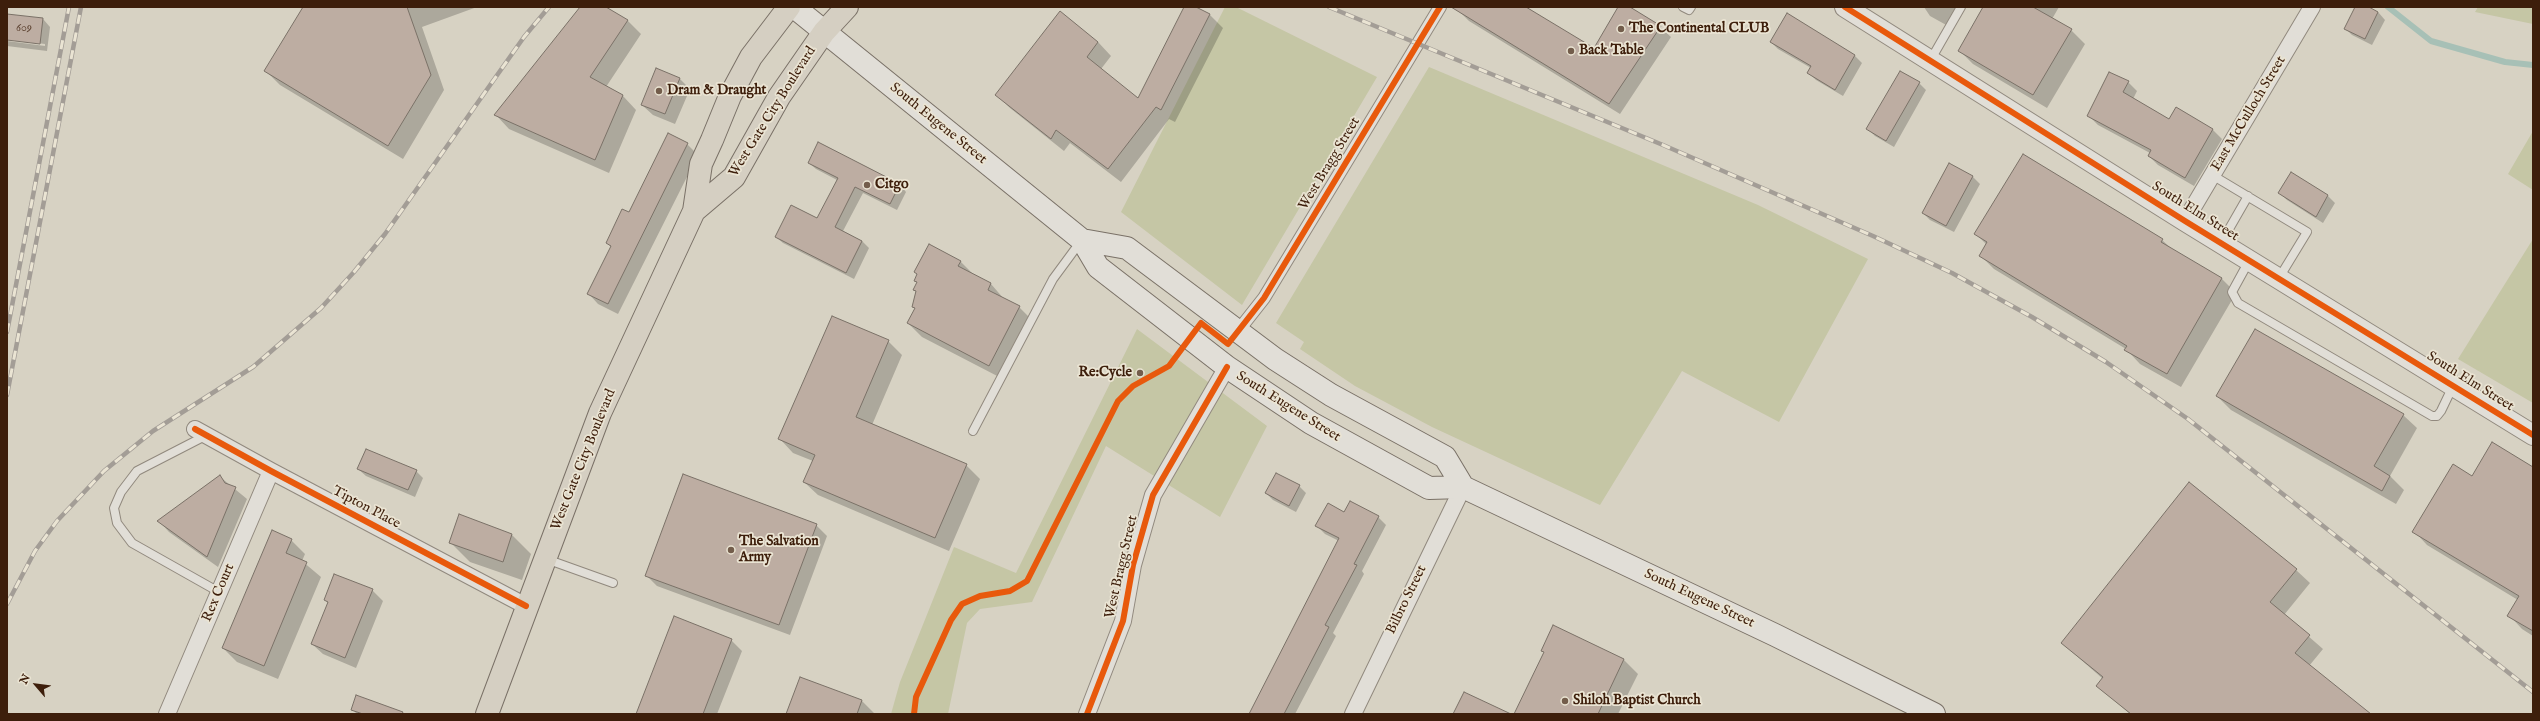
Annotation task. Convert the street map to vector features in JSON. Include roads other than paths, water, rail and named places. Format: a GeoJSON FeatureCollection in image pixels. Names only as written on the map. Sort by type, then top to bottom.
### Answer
{"type":"FeatureCollection","features":[{"type":"Feature","properties":{"kind":"main road","name":"West Gate City Boulevard"},"geometry":{"type":"LineString","coordinates":[[487,714],[526,606],[600,413],[694,211],[701,164],[730,96],[751,57],[789,7]]}},
{"type":"Feature","properties":{"kind":"main road","name":"South Eugene Street"},"geometry":{"type":"LineString","coordinates":[[794,7],[1082,240],[1098,267],[1227,367],[1311,423],[1429,488],[1463,487],[1782,639],[1934,714]]}},
{"type":"Feature","properties":{"kind":"main road","name":"West Gate City Boulevard"},"geometry":{"type":"LineString","coordinates":[[694,211],[734,178],[779,97],[824,32],[847,7]]}},
{"type":"Feature","properties":{"kind":"main road","name":"South Eugene Street"},"geometry":{"type":"LineString","coordinates":[[1082,240],[1127,248],[1238,331],[1331,395],[1445,458],[1463,487]]}},
{"type":"Feature","properties":{"kind":"street","name":"West Bragg Street"},"geometry":{"type":"LineString","coordinates":[[1238,331],[1264,298],[1440,7]]}},
{"type":"Feature","properties":{"kind":"street","name":"South Elm Street"},"geometry":{"type":"LineString","coordinates":[[1846,7],[2185,221],[2533,435]]}},
{"type":"Feature","properties":{"kind":"street","name":"East McCulloch Street"},"geometry":{"type":"LineString","coordinates":[[2185,221],[2312,7]]}},
{"type":"Feature","properties":{"kind":"street","name":"West Bragg Street"},"geometry":{"type":"LineString","coordinates":[[1087,714],[1123,621],[1133,565],[1153,495],[1227,367]]}},
{"type":"Feature","properties":{"kind":"street","name":"Tipton Place"},"geometry":{"type":"LineString","coordinates":[[201,432],[271,471],[526,606]]}},
{"type":"Feature","properties":{"kind":"street","name":"Rex Court"},"geometry":{"type":"LineString","coordinates":[[167,714],[271,471]]}},
{"type":"Feature","properties":{"kind":"street","name":"Bilbro Street"},"geometry":{"type":"LineString","coordinates":[[1353,714],[1463,487]]}},
{"type":"Feature","properties":{"kind":"lane"},"geometry":{"type":"LineString","coordinates":[[1683,7],[1689,10],[1691,7]]}},
{"type":"Feature","properties":{"kind":"lane"},"geometry":{"type":"LineString","coordinates":[[1930,61],[1961,7]]}},
{"type":"Feature","properties":{"kind":"lane"},"geometry":{"type":"LineString","coordinates":[[2212,175],[2307,232],[2278,278]]}},
{"type":"Feature","properties":{"kind":"lane"},"geometry":{"type":"LineString","coordinates":[[2221,243],[2248,196]]}},
{"type":"Feature","properties":{"kind":"lane"},"geometry":{"type":"LineString","coordinates":[[973,431],[1052,279],[1082,240]]}},
{"type":"Feature","properties":{"kind":"lane"},"geometry":{"type":"LineString","coordinates":[[2249,260],[2232,292],[2238,303],[2432,416],[2437,416],[2453,386]]}},
{"type":"Feature","properties":{"kind":"lane"},"geometry":{"type":"LineString","coordinates":[[201,432],[137,471],[121,492],[114,508],[117,523],[132,543],[220,592]]}},
{"type":"Feature","properties":{"kind":"lane"},"geometry":{"type":"LineString","coordinates":[[544,559],[613,583]]}},
{"type":"Feature","properties":{"kind":"waterway"},"geometry":{"type":"LineString","coordinates":[[2388,7],[2431,41],[2505,62],[2533,65]]}},
{"type":"Feature","properties":{"kind":"railway"},"geometry":{"type":"LineString","coordinates":[[7,332],[69,7]]}},
{"type":"Feature","properties":{"kind":"railway"},"geometry":{"type":"LineString","coordinates":[[7,395],[81,7]]}},
{"type":"Feature","properties":{"kind":"railway"},"geometry":{"type":"LineString","coordinates":[[7,604],[35,551],[57,521],[104,471],[153,431],[253,367],[321,308],[354,272],[385,234],[524,37],[549,7]]}},
{"type":"Feature","properties":{"kind":"railway"},"geometry":{"type":"LineString","coordinates":[[1329,7],[1663,145],[1873,236],[1952,273],[2032,317],[2106,362],[2188,419],[2533,692]]}},
{"type":"Feature","properties":{"kind":"place","name":"The Continental CLUB"},"geometry":{"type":"Point","coordinates":[1621,29]}},
{"type":"Feature","properties":{"kind":"place","name":"Back Table"},"geometry":{"type":"Point","coordinates":[1571,51]}},
{"type":"Feature","properties":{"kind":"place","name":"Dram & Draught"},"geometry":{"type":"Point","coordinates":[659,91]}},
{"type":"Feature","properties":{"kind":"place","name":"Citgo"},"geometry":{"type":"Point","coordinates":[867,185]}},
{"type":"Feature","properties":{"kind":"place","name":"Re:Cycle"},"geometry":{"type":"Point","coordinates":[1140,373]}},
{"type":"Feature","properties":{"kind":"place","name":"The Salvation Army"},"geometry":{"type":"Point","coordinates":[731,550]}},
{"type":"Feature","properties":{"kind":"place","name":"Shiloh Baptist Church"},"geometry":{"type":"Point","coordinates":[1565,701]}}]}
